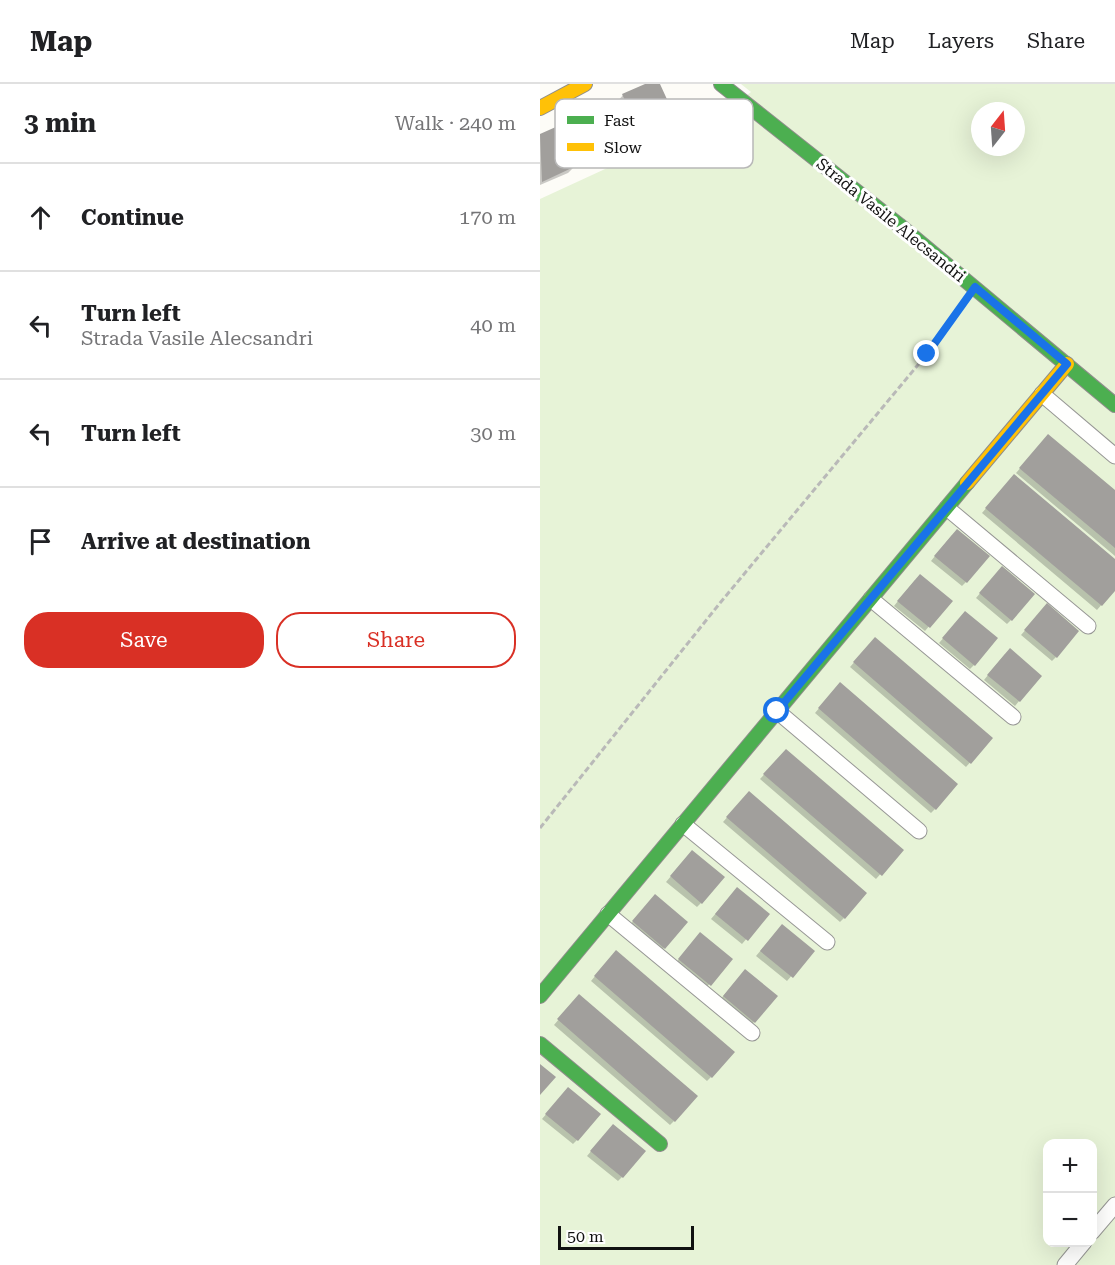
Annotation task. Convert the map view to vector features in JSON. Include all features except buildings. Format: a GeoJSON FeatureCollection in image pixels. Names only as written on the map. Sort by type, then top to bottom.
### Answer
{"type":"FeatureCollection","features":[{"type":"Feature","properties":{"kind":"street"},"geometry":{"type":"LineString","coordinates":[[540,108],[562,88],[585,84]]}},
{"type":"Feature","properties":{"kind":"street","name":"Strada Vasile Alecsandri"},"geometry":{"type":"LineString","coordinates":[[721,84],[740,99]]}},
{"type":"Feature","properties":{"kind":"street","name":"Strada Vasile Alecsandri"},"geometry":{"type":"LineString","coordinates":[[753,109],[975,287],[1115,405]]}},
{"type":"Feature","properties":{"kind":"street"},"geometry":{"type":"LineString","coordinates":[[540,996],[1067,364]]}},
{"type":"Feature","properties":{"kind":"street"},"geometry":{"type":"LineString","coordinates":[[1042,394],[1115,456]]}},
{"type":"Feature","properties":{"kind":"street"},"geometry":{"type":"LineString","coordinates":[[947,508],[1088,626]]}},
{"type":"Feature","properties":{"kind":"street"},"geometry":{"type":"LineString","coordinates":[[871,599],[1013,717]]}},
{"type":"Feature","properties":{"kind":"street"},"geometry":{"type":"LineString","coordinates":[[777,711],[919,831]]}},
{"type":"Feature","properties":{"kind":"street"},"geometry":{"type":"LineString","coordinates":[[683,824],[827,942]]}},
{"type":"Feature","properties":{"kind":"street"},"geometry":{"type":"LineString","coordinates":[[608,914],[752,1033]]}},
{"type":"Feature","properties":{"kind":"street"},"geometry":{"type":"LineString","coordinates":[[540,1044],[660,1144]]}},
{"type":"Feature","properties":{"kind":"street"},"geometry":{"type":"LineString","coordinates":[[1097,1227],[1114,1208]]}},
{"type":"Feature","properties":{"kind":"street"},"geometry":{"type":"LineString","coordinates":[[1065,1265],[1080,1247]]}},
{"type":"Feature","properties":{"kind":"path"},"geometry":{"type":"LineString","coordinates":[[540,828],[727,594],[927,354],[975,287]]}},
{"type":"Feature","properties":{"kind":"green space"},"geometry":{"type":"Polygon","coordinates":[[[741,84],[1115,84],[1115,1265],[540,1265],[540,199],[607,168],[753,168],[753,99],[742,99],[751,92],[741,84]]]}},
{"type":"Feature","properties":{"kind":"traffic: fast"},"geometry":{"type":"LineString","coordinates":[[721,84],[740,99]]}},
{"type":"Feature","properties":{"kind":"traffic: fast"},"geometry":{"type":"LineString","coordinates":[[753,109],[899,225],[1115,405]]}},
{"type":"Feature","properties":{"kind":"traffic: fast"},"geometry":{"type":"LineString","coordinates":[[540,996],[967,483]]}},
{"type":"Feature","properties":{"kind":"traffic: fast"},"geometry":{"type":"LineString","coordinates":[[540,1044],[660,1144]]}},
{"type":"Feature","properties":{"kind":"traffic: slow"},"geometry":{"type":"LineString","coordinates":[[557,99],[585,84]]}},
{"type":"Feature","properties":{"kind":"traffic: slow"},"geometry":{"type":"LineString","coordinates":[[540,108],[555,100]]}},
{"type":"Feature","properties":{"kind":"traffic: slow"},"geometry":{"type":"LineString","coordinates":[[967,483],[1067,364]]}},
{"type":"Feature","properties":{"kind":"route"},"geometry":{"type":"LineString","coordinates":[[777,711],[1067,364],[975,287],[927,354]]}}]}
